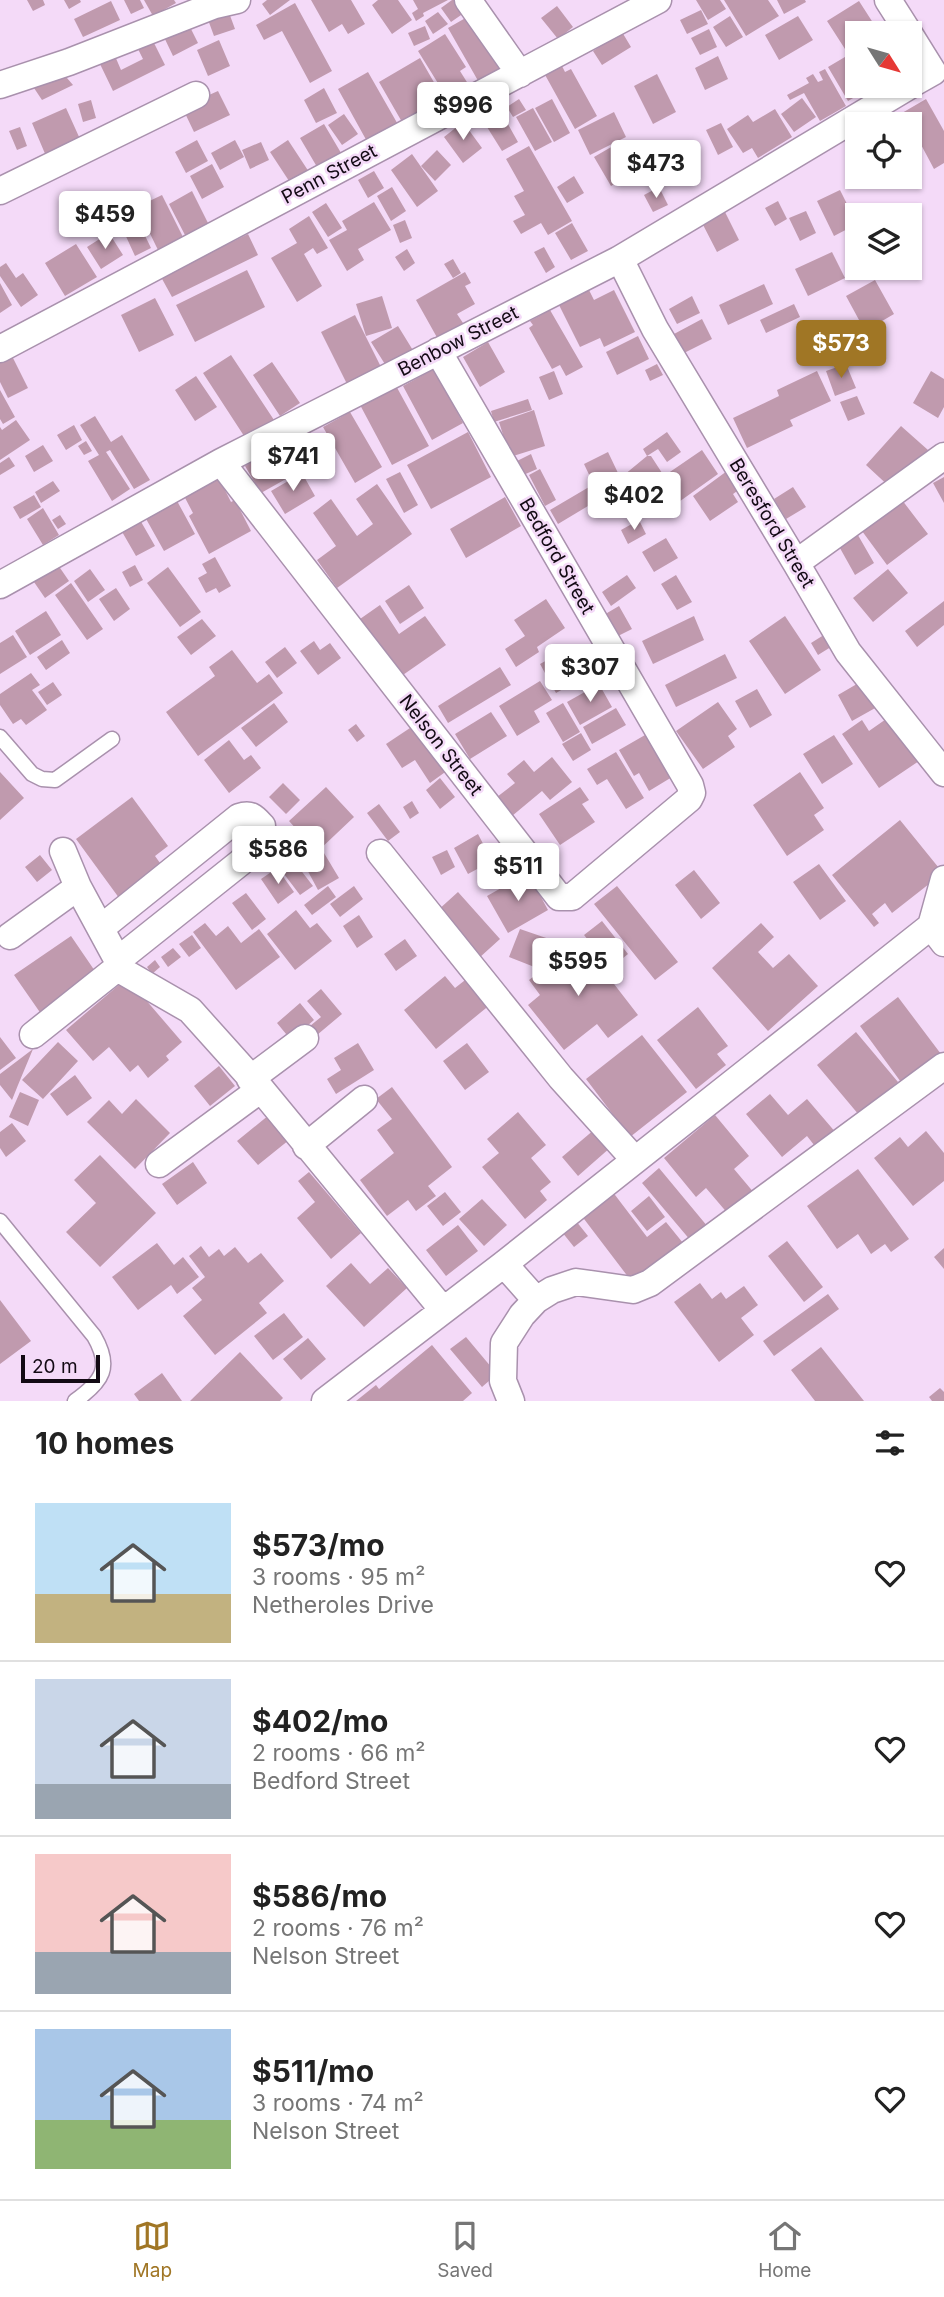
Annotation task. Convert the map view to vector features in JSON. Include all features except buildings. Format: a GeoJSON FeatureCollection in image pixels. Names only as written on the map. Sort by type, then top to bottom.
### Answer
{"type":"FeatureCollection","features":[{"type":"Feature","properties":{"kind":"street"},"geometry":{"type":"LineString","coordinates":[[0,85],[69,62],[215,5],[237,0]]}},
{"type":"Feature","properties":{"kind":"street"},"geometry":{"type":"LineString","coordinates":[[468,0],[520,74]]}},
{"type":"Feature","properties":{"kind":"street","name":"Penn Street"},"geometry":{"type":"LineString","coordinates":[[0,349],[658,0]]}},
{"type":"Feature","properties":{"kind":"street","name":"Benbow Street"},"geometry":{"type":"LineString","coordinates":[[888,0],[901,21]]}},
{"type":"Feature","properties":{"kind":"street","name":"Benbow Street"},"geometry":{"type":"LineString","coordinates":[[922,52],[939,76],[922,82]]}},
{"type":"Feature","properties":{"kind":"street"},"geometry":{"type":"LineString","coordinates":[[0,191],[196,95]]}},
{"type":"Feature","properties":{"kind":"street","name":"Benbow Street"},"geometry":{"type":"LineString","coordinates":[[0,585],[221,462],[621,259],[890,98]]}},
{"type":"Feature","properties":{"kind":"street","name":"Beresford Street"},"geometry":{"type":"LineString","coordinates":[[621,259],[655,329],[848,652],[944,773]]}},
{"type":"Feature","properties":{"kind":"street","name":"Bedford Street"},"geometry":{"type":"LineString","coordinates":[[438,351],[690,785],[692,793],[689,799]]}},
{"type":"Feature","properties":{"kind":"street"},"geometry":{"type":"LineString","coordinates":[[796,563],[944,456]]}},
{"type":"Feature","properties":{"kind":"street","name":"Nelson Street"},"geometry":{"type":"LineString","coordinates":[[221,462],[559,897],[572,897],[689,799]]}},
{"type":"Feature","properties":{"kind":"street"},"geometry":{"type":"LineString","coordinates":[[33,1035],[255,849],[261,840],[262,826],[254,816],[248,814],[239,817],[101,928]]}},
{"type":"Feature","properties":{"kind":"street"},"geometry":{"type":"LineString","coordinates":[[63,850],[78,887],[124,972],[190,1010],[443,1310]]}},
{"type":"Feature","properties":{"kind":"street"},"geometry":{"type":"LineString","coordinates":[[194,853],[213,884]]}},
{"type":"Feature","properties":{"kind":"street"},"geometry":{"type":"LineString","coordinates":[[380,853],[561,1078],[635,1160]]}},
{"type":"Feature","properties":{"kind":"street"},"geometry":{"type":"LineString","coordinates":[[325,1401],[635,1160],[938,935],[944,878]]}},
{"type":"Feature","properties":{"kind":"street"},"geometry":{"type":"LineString","coordinates":[[10,936],[78,887]]}},
{"type":"Feature","properties":{"kind":"street"},"geometry":{"type":"LineString","coordinates":[[159,1164],[255,1084],[305,1038]]}},
{"type":"Feature","properties":{"kind":"street"},"geometry":{"type":"LineString","coordinates":[[511,1401],[502,1381],[504,1343],[522,1315],[536,1300],[552,1290],[576,1282],[633,1290],[650,1283],[944,1066]]}},
{"type":"Feature","properties":{"kind":"street"},"geometry":{"type":"LineString","coordinates":[[306,1146],[364,1099]]}},
{"type":"Feature","properties":{"kind":"street"},"geometry":{"type":"LineString","coordinates":[[504,1264],[536,1300]]}},
{"type":"Feature","properties":{"kind":"lane"},"geometry":{"type":"LineString","coordinates":[[0,737],[32,774],[42,779],[55,780],[112,739]]}},
{"type":"Feature","properties":{"kind":"lane"},"geometry":{"type":"LineString","coordinates":[[0,1221],[94,1336],[104,1354],[103,1370],[91,1390],[75,1401]]}}]}
